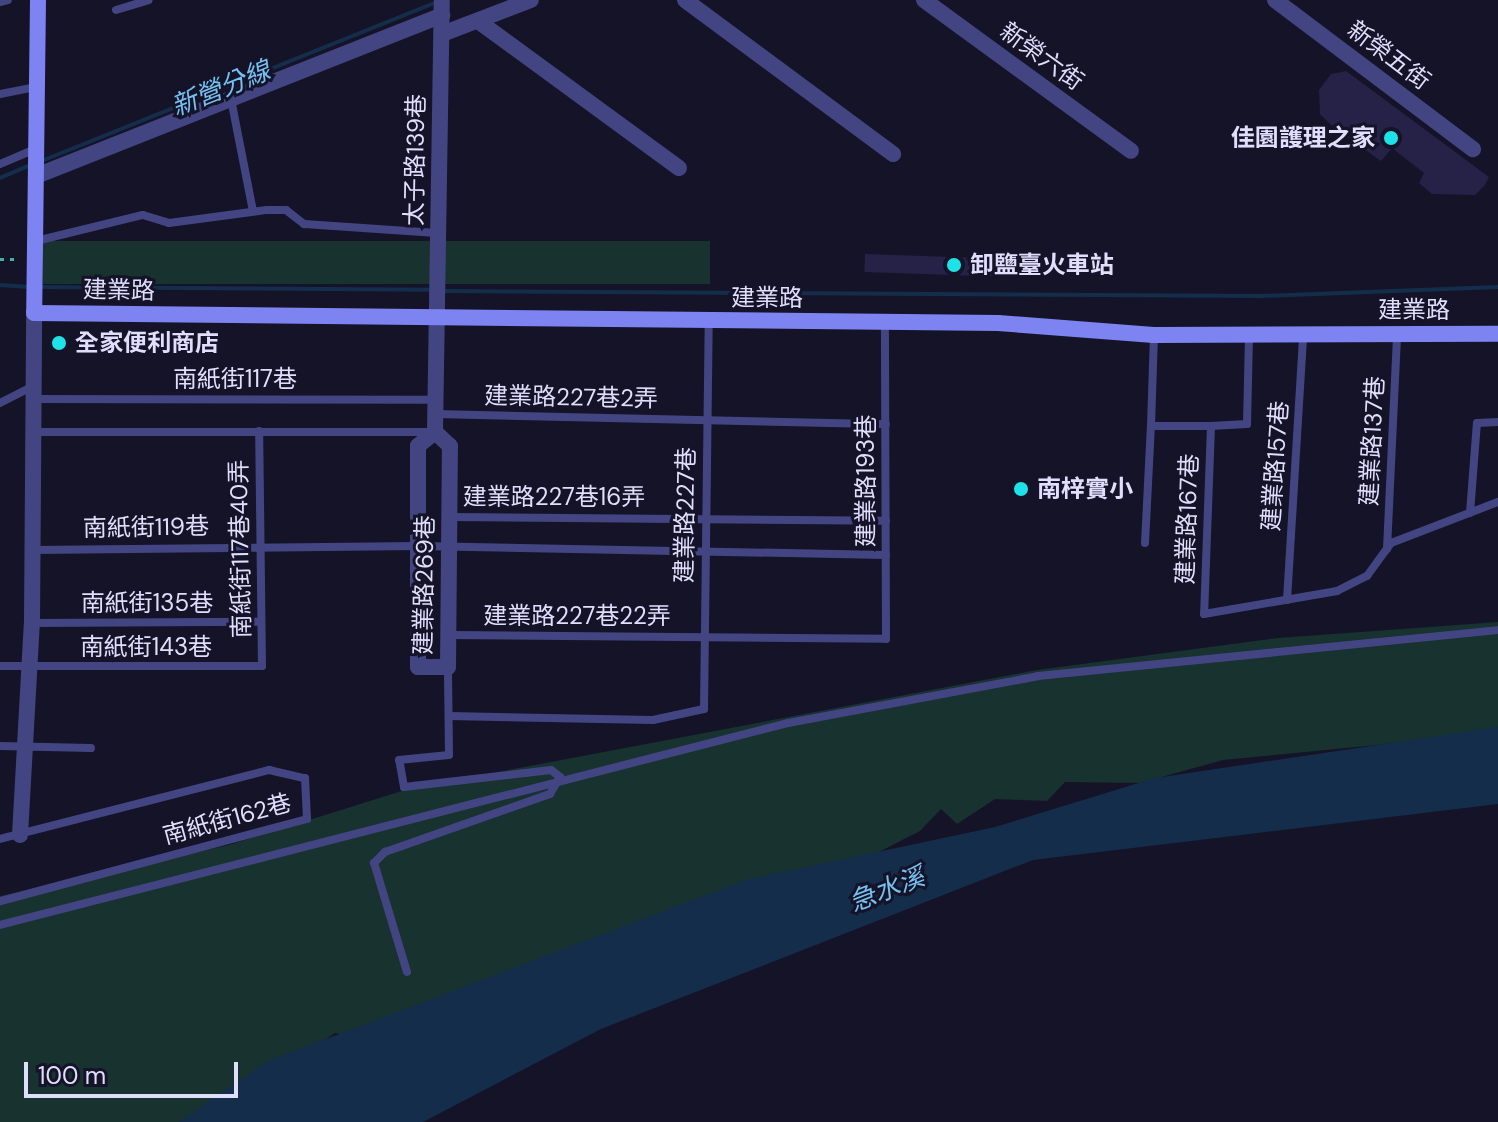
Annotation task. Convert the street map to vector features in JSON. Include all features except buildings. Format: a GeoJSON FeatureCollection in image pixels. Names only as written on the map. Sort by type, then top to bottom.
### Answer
{"type":"FeatureCollection","features":[{"type":"Feature","properties":{"kind":"street"},"geometry":{"type":"LineString","coordinates":[[20,835],[32,623],[38,0]]}},
{"type":"Feature","properties":{"kind":"street"},"geometry":{"type":"LineString","coordinates":[[442,34],[531,0]]}},
{"type":"Feature","properties":{"kind":"street"},"geometry":{"type":"LineString","coordinates":[[685,0],[893,154]]}},
{"type":"Feature","properties":{"kind":"street","name":"新榮六街"},"geometry":{"type":"LineString","coordinates":[[924,0],[1131,151]]}},
{"type":"Feature","properties":{"kind":"street","name":"新榮五街"},"geometry":{"type":"LineString","coordinates":[[1275,0],[1473,149]]}},
{"type":"Feature","properties":{"kind":"street"},"geometry":{"type":"LineString","coordinates":[[36,176],[231,99],[442,6]]}},
{"type":"Feature","properties":{"kind":"street","name":"太子路139巷"},"geometry":{"type":"LineString","coordinates":[[435,321],[442,6]]}},
{"type":"Feature","properties":{"kind":"street"},"geometry":{"type":"LineString","coordinates":[[478,21],[679,168]]}},
{"type":"Feature","properties":{"kind":"street","name":"建業路"},"geometry":{"type":"LineString","coordinates":[[34,313],[435,321],[885,323],[1154,335],[1498,334]]}},
{"type":"Feature","properties":{"kind":"street","name":"建業路269巷"},"geometry":{"type":"LineString","coordinates":[[435,321],[435,432],[450,446],[448,667],[418,667],[418,446],[435,432]]}},
{"type":"Feature","properties":{"kind":"lane"},"geometry":{"type":"LineString","coordinates":[[0,2],[8,0]]}},
{"type":"Feature","properties":{"kind":"lane"},"geometry":{"type":"LineString","coordinates":[[116,10],[149,0]]}},
{"type":"Feature","properties":{"kind":"lane"},"geometry":{"type":"LineString","coordinates":[[0,94],[37,87]]}},
{"type":"Feature","properties":{"kind":"lane"},"geometry":{"type":"LineString","coordinates":[[231,99],[253,211]]}},
{"type":"Feature","properties":{"kind":"lane"},"geometry":{"type":"LineString","coordinates":[[0,164],[37,149]]}},
{"type":"Feature","properties":{"kind":"lane"},"geometry":{"type":"LineString","coordinates":[[35,242],[143,215],[169,223],[253,211],[286,210],[304,224],[437,233]]}},
{"type":"Feature","properties":{"kind":"lane","name":"建業路227巷"},"geometry":{"type":"LineString","coordinates":[[449,716],[653,720],[704,709],[709,322]]}},
{"type":"Feature","properties":{"kind":"lane","name":"建業路193巷"},"geometry":{"type":"LineString","coordinates":[[885,323],[886,639]]}},
{"type":"Feature","properties":{"kind":"lane","name":"建業路167巷"},"geometry":{"type":"LineString","coordinates":[[1151,426],[1247,424],[1249,334]]}},
{"type":"Feature","properties":{"kind":"lane","name":"建業路157巷"},"geometry":{"type":"LineString","coordinates":[[1287,600],[1303,334]]}},
{"type":"Feature","properties":{"kind":"lane","name":"建業路137巷"},"geometry":{"type":"LineString","coordinates":[[1387,549],[1397,334]]}},
{"type":"Feature","properties":{"kind":"lane"},"geometry":{"type":"LineString","coordinates":[[1145,543],[1154,335]]}},
{"type":"Feature","properties":{"kind":"lane"},"geometry":{"type":"LineString","coordinates":[[0,403],[34,392]]}},
{"type":"Feature","properties":{"kind":"lane","name":"南紙街117巷"},"geometry":{"type":"LineString","coordinates":[[34,392],[435,407]]}},
{"type":"Feature","properties":{"kind":"lane","name":"建業路227巷2弄"},"geometry":{"type":"LineString","coordinates":[[435,407],[706,421],[886,424]]}},
{"type":"Feature","properties":{"kind":"lane"},"geometry":{"type":"LineString","coordinates":[[1470,513],[1477,423],[1498,422]]}},
{"type":"Feature","properties":{"kind":"lane","name":"建業路167巷"},"geometry":{"type":"LineString","coordinates":[[1211,426],[1204,614],[1287,600]]}},
{"type":"Feature","properties":{"kind":"lane","name":"南紙街117巷40弄"},"geometry":{"type":"LineString","coordinates":[[259,431],[262,666]]}},
{"type":"Feature","properties":{"kind":"lane"},"geometry":{"type":"LineString","coordinates":[[34,432],[435,432]]}},
{"type":"Feature","properties":{"kind":"lane"},"geometry":{"type":"LineString","coordinates":[[1287,600],[1337,591],[1367,576],[1387,549],[1498,502]]}},
{"type":"Feature","properties":{"kind":"lane","name":"建業路227巷16弄"},"geometry":{"type":"LineString","coordinates":[[450,517],[886,521]]}},
{"type":"Feature","properties":{"kind":"lane","name":"南紙街119巷"},"geometry":{"type":"LineString","coordinates":[[33,550],[260,545],[449,546],[886,555]]}},
{"type":"Feature","properties":{"kind":"lane","name":"南紙街135巷"},"geometry":{"type":"LineString","coordinates":[[32,623],[261,622]]}},
{"type":"Feature","properties":{"kind":"lane"},"geometry":{"type":"LineString","coordinates":[[0,925],[560,777],[1038,676],[1498,630]]}},
{"type":"Feature","properties":{"kind":"lane","name":"建業路227巷22弄"},"geometry":{"type":"LineString","coordinates":[[449,635],[886,639]]}},
{"type":"Feature","properties":{"kind":"lane","name":"南紙街143巷"},"geometry":{"type":"LineString","coordinates":[[0,666],[262,666]]}},
{"type":"Feature","properties":{"kind":"lane"},"geometry":{"type":"LineString","coordinates":[[448,667],[449,755],[399,760],[404,787],[551,770],[560,777]]}},
{"type":"Feature","properties":{"kind":"lane"},"geometry":{"type":"LineString","coordinates":[[0,746],[91,748]]}},
{"type":"Feature","properties":{"kind":"lane","name":"南紙街162巷"},"geometry":{"type":"LineString","coordinates":[[0,839],[269,770],[305,778],[307,819],[0,901]]}},
{"type":"Feature","properties":{"kind":"lane"},"geometry":{"type":"LineString","coordinates":[[407,972],[374,863],[385,852],[550,794],[560,777]]}},
{"type":"Feature","properties":{"kind":"path"},"geometry":{"type":"LineString","coordinates":[[0,259],[35,259]]}},
{"type":"Feature","properties":{"kind":"green space"},"geometry":{"type":"Polygon","coordinates":[[[43,241],[710,241],[710,284],[43,284],[43,241]]]}},
{"type":"Feature","properties":{"kind":"green space"},"geometry":{"type":"Polygon","coordinates":[[[1498,622],[1498,733],[1223,760],[1140,783],[1065,782],[1047,801],[995,799],[957,824],[941,809],[920,831],[775,905],[383,1045],[335,1033],[204,1122],[0,1122],[0,896],[229,845],[408,789],[1037,670],[1278,638],[1498,622]]]}},
{"type":"Feature","properties":{"kind":"water","name":"急水溪"},"geometry":{"type":"Polygon","coordinates":[[[1498,727],[1498,804],[1033,860],[601,1029],[423,1122],[179,1122],[268,1061],[746,880],[995,827],[1155,778],[1498,727]]]}},
{"type":"Feature","properties":{"kind":"waterway","name":"新營分線"},"geometry":{"type":"LineString","coordinates":[[39,162],[439,1]]}},
{"type":"Feature","properties":{"kind":"waterway","name":"新營分線"},"geometry":{"type":"LineString","coordinates":[[0,178],[31,165]]}},
{"type":"Feature","properties":{"kind":"waterway"},"geometry":{"type":"LineString","coordinates":[[0,285],[30,287]]}},
{"type":"Feature","properties":{"kind":"waterway"},"geometry":{"type":"LineString","coordinates":[[38,287],[434,290]]}},
{"type":"Feature","properties":{"kind":"waterway"},"geometry":{"type":"LineString","coordinates":[[442,291],[1262,296],[1498,287]]}},
{"type":"Feature","properties":{"kind":"place","name":"佳園護理之家"},"geometry":{"type":"Point","coordinates":[1391,138]}},
{"type":"Feature","properties":{"kind":"place","name":"卸鹽臺火車站"},"geometry":{"type":"Point","coordinates":[954,265]}},
{"type":"Feature","properties":{"kind":"place","name":"全家便利商店"},"geometry":{"type":"Point","coordinates":[59,343]}},
{"type":"Feature","properties":{"kind":"place","name":"南梓實小"},"geometry":{"type":"Point","coordinates":[1021,489]}}]}
